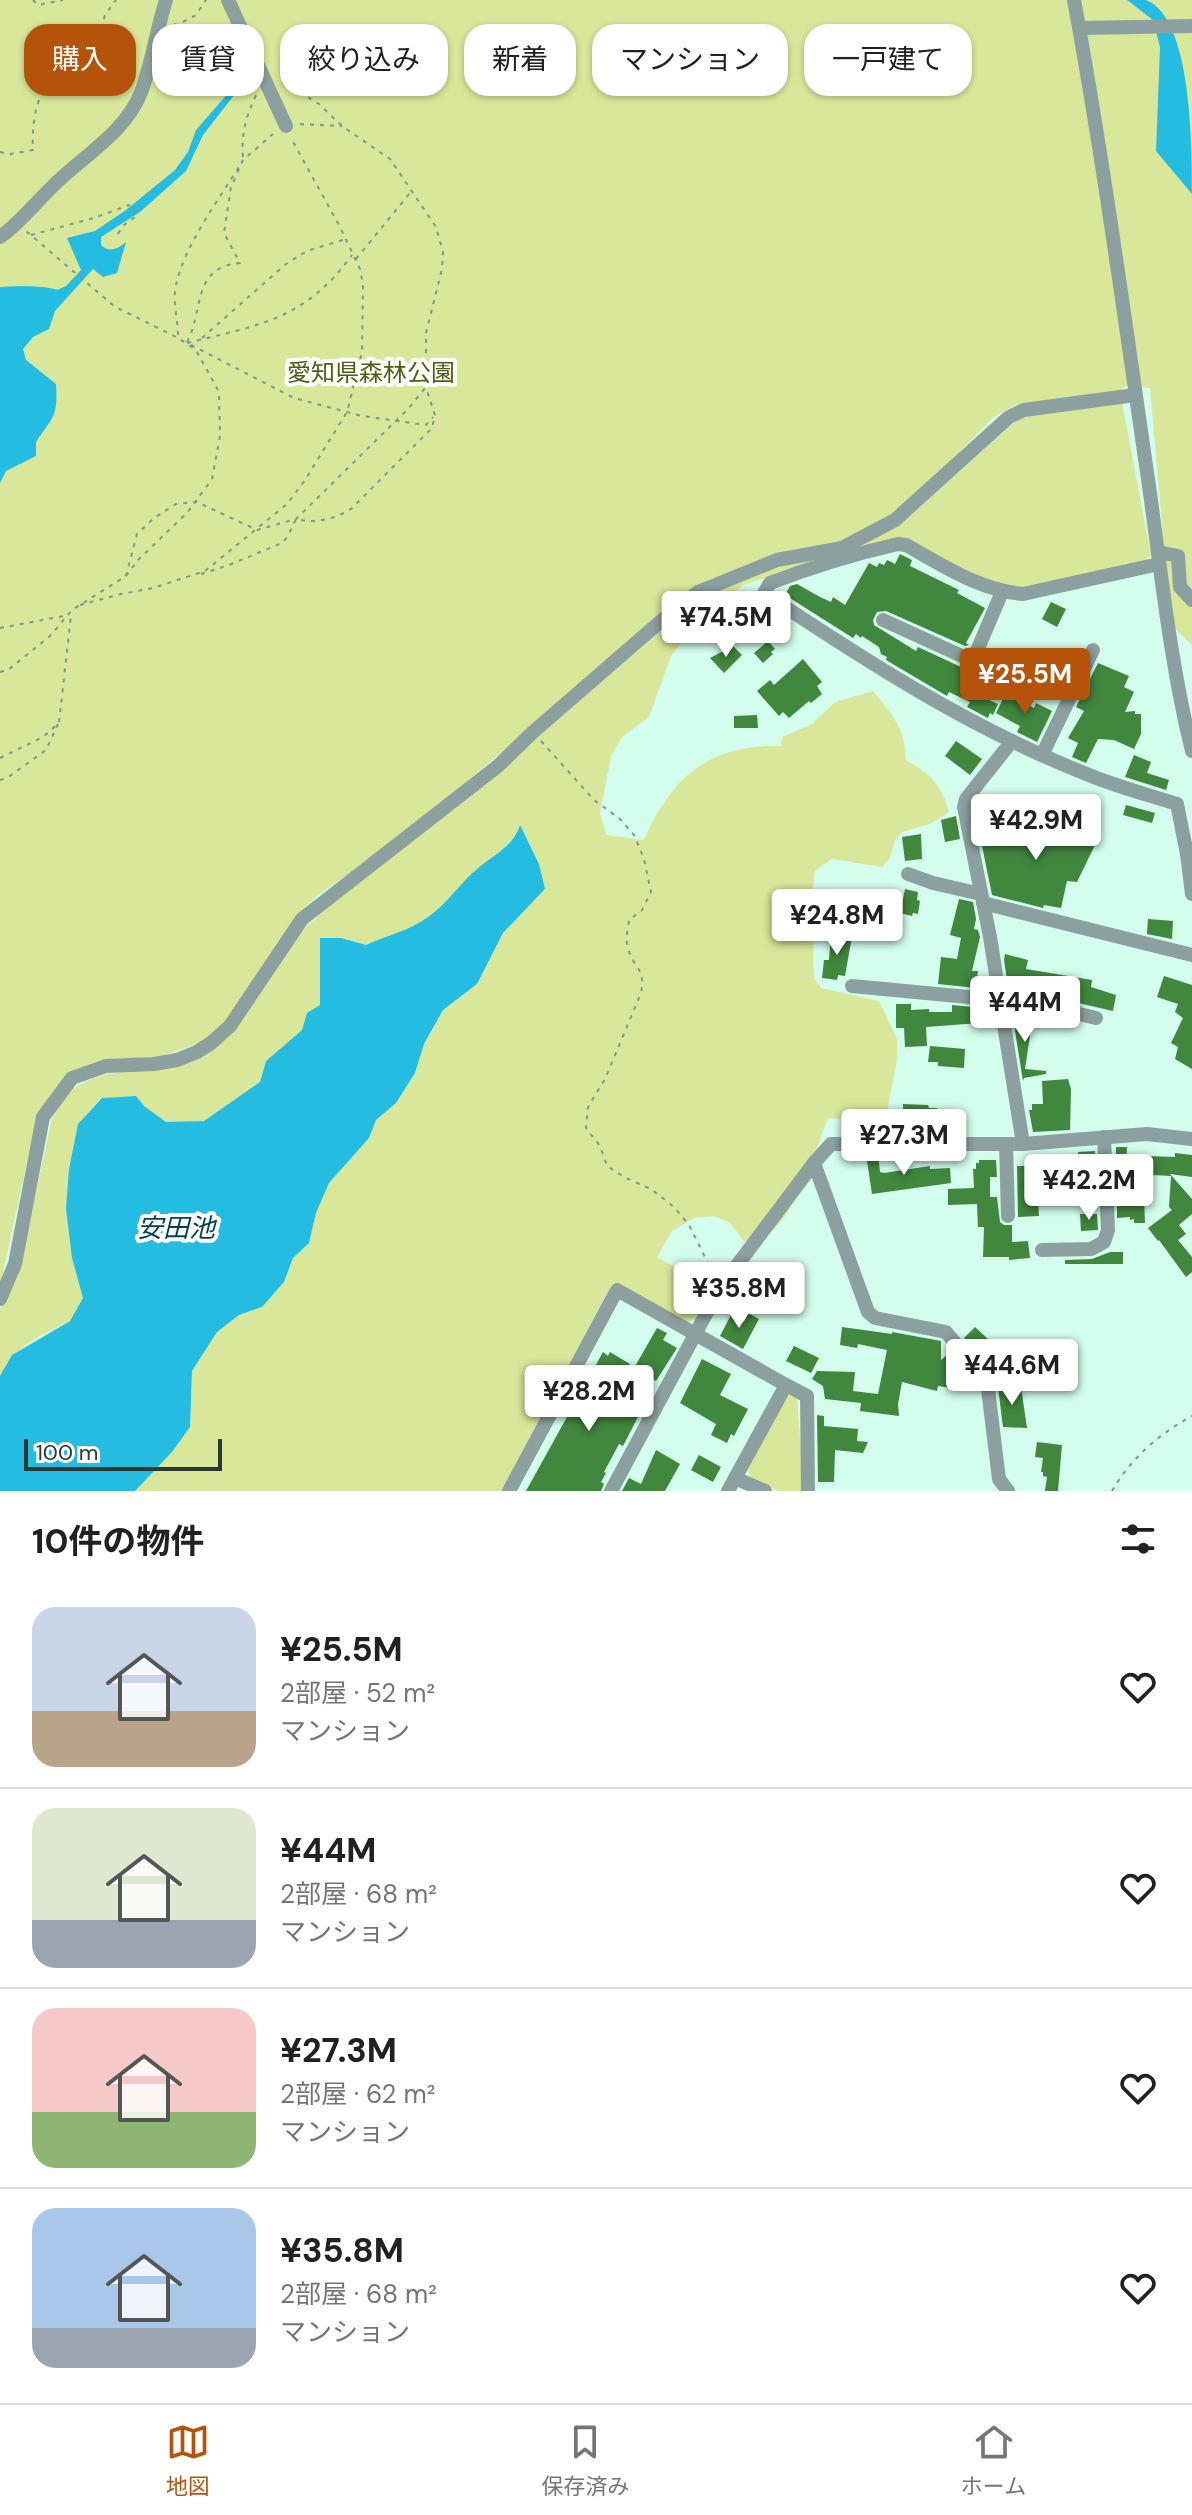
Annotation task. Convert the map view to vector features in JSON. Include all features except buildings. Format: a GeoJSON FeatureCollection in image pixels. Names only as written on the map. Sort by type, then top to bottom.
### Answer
{"type":"FeatureCollection","features":[{"type":"Feature","properties":{"kind":"street"},"geometry":{"type":"LineString","coordinates":[[0,237],[19,223],[54,185],[101,146],[125,119],[141,92],[166,0]]}},
{"type":"Feature","properties":{"kind":"street"},"geometry":{"type":"LineString","coordinates":[[228,0],[286,126]]}},
{"type":"Feature","properties":{"kind":"street"},"geometry":{"type":"LineString","coordinates":[[1074,0],[1178,695],[1192,751]]}},
{"type":"Feature","properties":{"kind":"street"},"geometry":{"type":"LineString","coordinates":[[1080,28],[1186,26]]}},
{"type":"Feature","properties":{"kind":"street"},"geometry":{"type":"LineString","coordinates":[[1135,395],[1024,410],[1009,417],[895,520],[844,552],[770,583],[764,593],[928,698],[1012,741],[1085,774],[1177,804],[1190,853],[1192,894]]}},
{"type":"Feature","properties":{"kind":"street"},"geometry":{"type":"LineString","coordinates":[[0,1299],[15,1264],[43,1117],[72,1078],[106,1066],[177,1060],[211,1043],[230,1026],[302,919],[486,776],[533,732],[698,592],[777,560],[898,544],[906,545],[978,584],[1002,592],[1023,594],[1159,558],[1178,556],[1180,587],[1192,600]]}},
{"type":"Feature","properties":{"kind":"street"},"geometry":{"type":"LineString","coordinates":[[883,620],[964,657],[976,653],[1002,592]]}},
{"type":"Feature","properties":{"kind":"street"},"geometry":{"type":"LineString","coordinates":[[1042,755],[1093,650]]}},
{"type":"Feature","properties":{"kind":"street"},"geometry":{"type":"LineString","coordinates":[[1012,741],[966,799],[964,807],[1023,1144]]}},
{"type":"Feature","properties":{"kind":"street"},"geometry":{"type":"LineString","coordinates":[[908,874],[982,899],[1192,955]]}},
{"type":"Feature","properties":{"kind":"street"},"geometry":{"type":"LineString","coordinates":[[852,986],[999,997],[1096,1018]]}},
{"type":"Feature","properties":{"kind":"street"},"geometry":{"type":"LineString","coordinates":[[611,1491],[720,1288],[831,1144],[1023,1144],[1147,1134],[1192,1139]]}},
{"type":"Feature","properties":{"kind":"street"},"geometry":{"type":"LineString","coordinates":[[1042,1250],[1091,1249],[1104,1242],[1108,1230],[1104,1137]]}},
{"type":"Feature","properties":{"kind":"street"},"geometry":{"type":"LineString","coordinates":[[1006,1144],[1008,1216]]}},
{"type":"Feature","properties":{"kind":"street"},"geometry":{"type":"LineString","coordinates":[[814,1163],[868,1312],[875,1318],[946,1332],[987,1381],[999,1479],[1008,1491]]}},
{"type":"Feature","properties":{"kind":"street"},"geometry":{"type":"LineString","coordinates":[[509,1491],[617,1290],[807,1396],[808,1491]]}},
{"type":"Feature","properties":{"kind":"street"},"geometry":{"type":"LineString","coordinates":[[765,1491],[731,1484],[786,1385]]}},
{"type":"Feature","properties":{"kind":"path"},"geometry":{"type":"LineString","coordinates":[[33,0],[38,5],[63,0]]}},
{"type":"Feature","properties":{"kind":"path"},"geometry":{"type":"LineString","coordinates":[[0,152],[11,154],[33,150],[36,111],[42,92],[47,86],[62,87],[77,82],[93,55],[105,15],[116,0]]}},
{"type":"Feature","properties":{"kind":"path"},"geometry":{"type":"LineString","coordinates":[[161,17],[177,25],[196,15],[206,0]]}},
{"type":"Feature","properties":{"kind":"path"},"geometry":{"type":"LineString","coordinates":[[126,576],[137,534],[176,504],[197,502],[257,530],[296,519],[318,520],[340,516],[351,509],[432,428],[435,415],[426,387],[426,333],[442,269],[443,252],[436,227],[390,159],[342,126],[319,104],[286,83],[265,79],[246,113],[241,142],[243,160],[231,187],[224,233],[240,263],[228,264],[209,277],[199,294],[193,331],[186,343]]}},
{"type":"Feature","properties":{"kind":"path"},"geometry":{"type":"LineString","coordinates":[[178,338],[178,316],[174,307],[176,285],[197,236],[243,160],[263,141],[286,126],[342,126]]}},
{"type":"Feature","properties":{"kind":"path"},"geometry":{"type":"LineString","coordinates":[[193,577],[205,571],[287,504],[347,412],[359,367],[363,340],[363,285],[356,260],[286,126]]}},
{"type":"Feature","properties":{"kind":"path"},"geometry":{"type":"LineString","coordinates":[[356,260],[411,192]]}},
{"type":"Feature","properties":{"kind":"path"},"geometry":{"type":"LineString","coordinates":[[30,235],[129,205],[138,215],[124,225],[115,238]]}},
{"type":"Feature","properties":{"kind":"path"},"geometry":{"type":"LineString","coordinates":[[0,672],[8,670],[35,649],[72,610],[126,576],[138,560],[174,528],[197,502],[212,479],[221,415],[219,392],[196,350],[114,306],[19,223]]}},
{"type":"Feature","properties":{"kind":"path"},"geometry":{"type":"LineString","coordinates":[[201,339],[286,264],[307,251],[346,239]]}},
{"type":"Feature","properties":{"kind":"path"},"geometry":{"type":"LineString","coordinates":[[186,343],[280,318],[324,288],[353,254]]}},
{"type":"Feature","properties":{"kind":"path"},"geometry":{"type":"LineString","coordinates":[[186,343],[294,398],[347,412],[426,425],[435,415]]}},
{"type":"Feature","properties":{"kind":"path"},"geometry":{"type":"LineString","coordinates":[[80,605],[193,577],[282,543],[296,519],[426,387]]}},
{"type":"Feature","properties":{"kind":"path"},"geometry":{"type":"LineString","coordinates":[[0,780],[21,770],[46,750],[59,723],[72,610]]}},
{"type":"Feature","properties":{"kind":"path"},"geometry":{"type":"LineString","coordinates":[[0,628],[70,615]]}},
{"type":"Feature","properties":{"kind":"path"},"geometry":{"type":"LineString","coordinates":[[0,758],[43,737],[59,723]]}},
{"type":"Feature","properties":{"kind":"path"},"geometry":{"type":"LineString","coordinates":[[533,732],[594,800],[620,819],[634,835],[644,859],[651,892],[642,910],[629,920],[627,935],[627,948],[644,979],[641,993],[605,1079],[588,1107],[586,1128],[600,1146],[607,1166],[651,1189],[682,1216],[703,1249],[720,1288]]}},
{"type":"Feature","properties":{"kind":"path"},"geometry":{"type":"LineString","coordinates":[[1112,1491],[1136,1457],[1192,1416]]}},
{"type":"Feature","properties":{"kind":"green space","name":"愛知県森林公園"},"geometry":{"type":"Polygon","coordinates":[[[0,0],[1192,0],[1192,645],[1171,625],[1150,388],[1126,386],[1116,393],[1015,405],[994,417],[916,495],[888,517],[840,545],[780,555],[696,587],[399,839],[318,895],[297,914],[228,1020],[205,1041],[162,1056],[106,1061],[68,1073],[37,1116],[0,1286],[0,0]]]}},
{"type":"Feature","properties":{"kind":"green space"},"geometry":{"type":"Polygon","coordinates":[[[1122,402],[1151,555],[1142,563],[1039,588],[996,587],[905,541],[862,546],[910,516],[1016,421],[1039,412],[1122,402]]]}},
{"type":"Feature","properties":{"kind":"green space"},"geometry":{"type":"Polygon","coordinates":[[[823,560],[743,585],[691,630],[671,656],[649,717],[622,737],[611,756],[600,813],[606,835],[644,840],[667,798],[696,768],[734,751],[781,746],[782,737],[812,724],[835,702],[873,691],[897,722],[906,760],[934,781],[949,812],[930,824],[902,832],[895,840],[890,858],[882,867],[832,859],[815,871],[808,922],[813,939],[814,978],[821,988],[879,1001],[897,1039],[897,1059],[884,1128],[828,1118],[794,1202],[774,1230],[760,1238],[744,1241],[730,1223],[714,1216],[694,1218],[672,1231],[657,1257],[710,1287],[695,1319],[687,1322],[613,1282],[501,1491],[135,1491],[172,1452],[190,1427],[192,1371],[217,1332],[239,1315],[262,1307],[284,1282],[293,1258],[309,1243],[316,1213],[329,1183],[369,1138],[376,1120],[396,1103],[415,1073],[424,1044],[443,1010],[477,984],[503,933],[545,889],[539,865],[519,830],[421,922],[366,945],[341,938],[320,971],[320,1005],[307,1013],[302,1030],[266,1061],[260,1082],[204,1121],[166,1122],[143,1106],[136,1096],[101,1098],[78,1124],[66,1209],[72,1258],[83,1298],[70,1321],[12,1355],[0,1376],[0,1309],[18,1276],[51,1123],[63,1099],[80,1084],[101,1076],[173,1064],[197,1057],[219,1044],[297,935],[354,883],[466,800],[705,594],[769,567],[823,560]]]}},
{"type":"Feature","properties":{"kind":"green space"},"geometry":{"type":"Polygon","coordinates":[[[786,1395],[797,1397],[804,1491],[778,1491],[750,1477],[748,1468],[786,1395]]]}},
{"type":"Feature","properties":{"kind":"water"},"geometry":{"type":"Polygon","coordinates":[[[1127,0],[1146,0],[1161,12],[1173,31],[1181,57],[1190,116],[1192,194],[1156,151],[1160,47],[1153,20],[1127,0]]]}},
{"type":"Feature","properties":{"kind":"water"},"geometry":{"type":"Polygon","coordinates":[[[226,96],[233,96],[203,135],[186,171],[140,212],[101,237],[101,245],[107,249],[117,248],[126,242],[117,273],[103,277],[93,269],[55,311],[49,329],[33,337],[23,349],[26,360],[56,384],[55,410],[36,442],[36,456],[6,471],[0,483],[0,287],[57,290],[66,286],[81,270],[67,238],[95,231],[175,170],[188,152],[196,130],[226,96]]]}},
{"type":"Feature","properties":{"kind":"water","name":"安田池"},"geometry":{"type":"Polygon","coordinates":[[[520,825],[539,864],[545,889],[503,933],[477,984],[443,1010],[424,1044],[415,1073],[396,1103],[376,1120],[369,1138],[329,1183],[316,1213],[309,1243],[293,1258],[284,1282],[262,1307],[239,1315],[217,1332],[192,1371],[190,1427],[172,1452],[135,1491],[0,1491],[0,1376],[12,1355],[70,1321],[83,1298],[72,1258],[66,1209],[69,1169],[78,1124],[102,1098],[136,1096],[166,1122],[204,1121],[260,1082],[266,1061],[302,1030],[307,1013],[320,1005],[320,938],[341,938],[366,945],[421,922],[477,869],[508,845],[520,825]]]}}]}
